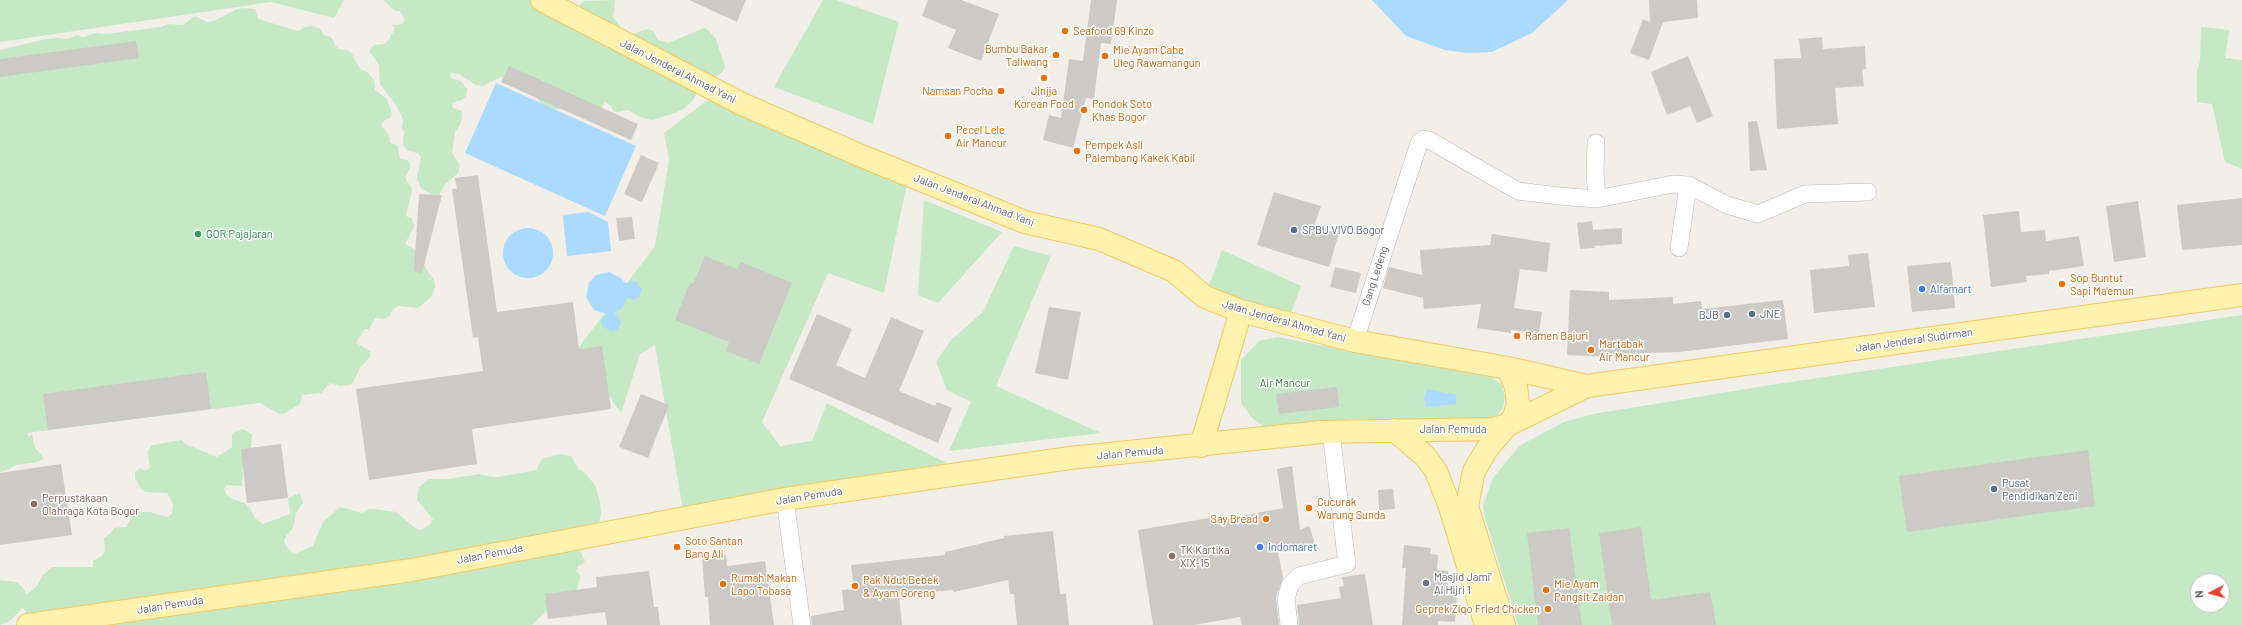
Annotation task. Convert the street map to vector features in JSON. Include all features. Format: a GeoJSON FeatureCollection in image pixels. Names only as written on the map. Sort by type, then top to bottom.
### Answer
{"type":"FeatureCollection","features":[{"type":"Feature","properties":{"kind":"main road","name":"Jalan Jenderal Ahmad Yani"},"geometry":{"type":"LineString","coordinates":[[542,0],[750,108],[864,157],[1025,222],[1099,239],[1174,271],[1205,297],[1240,311],[1355,341],[1508,368],[1587,386]]}},
{"type":"Feature","properties":{"kind":"main road","name":"Jalan Jenderal Sudirman"},"geometry":{"type":"LineString","coordinates":[[1587,386],[2242,295]]}},
{"type":"Feature","properties":{"kind":"main road"},"geometry":{"type":"LineString","coordinates":[[1201,446],[1240,311]]}},
{"type":"Feature","properties":{"kind":"main road"},"geometry":{"type":"LineString","coordinates":[[1504,625],[1467,506],[1474,472],[1487,449],[1510,424],[1518,404],[1516,387],[1508,368]]}},
{"type":"Feature","properties":{"kind":"main road","name":"Jalan Pemuda"},"geometry":{"type":"LineString","coordinates":[[28,625],[412,570],[785,500],[1070,458],[1331,432],[1483,430],[1510,424],[1587,386]]}},
{"type":"Feature","properties":{"kind":"main road"},"geometry":{"type":"LineString","coordinates":[[1394,430],[1425,456],[1436,471],[1450,507],[1486,625]]}},
{"type":"Feature","properties":{"kind":"street","name":"Gang Ledeng"},"geometry":{"type":"LineString","coordinates":[[1355,341],[1419,143],[1424,139],[1429,140],[1518,191],[1597,199]]}},
{"type":"Feature","properties":{"kind":"street"},"geometry":{"type":"LineString","coordinates":[[1596,143],[1595,172],[1597,199],[1674,184],[1688,185],[1727,205],[1758,214],[1805,194],[1868,192]]}},
{"type":"Feature","properties":{"kind":"street"},"geometry":{"type":"LineString","coordinates":[[1679,248],[1688,185]]}},
{"type":"Feature","properties":{"kind":"street"},"geometry":{"type":"LineString","coordinates":[[1289,625],[1286,599],[1290,585],[1299,576],[1347,564],[1331,432]]}},
{"type":"Feature","properties":{"kind":"street"},"geometry":{"type":"LineString","coordinates":[[785,500],[802,625]]}},
{"type":"Feature","properties":{"kind":"green space"},"geometry":{"type":"Polygon","coordinates":[[[0,0],[344,0],[334,18],[271,2],[0,42],[0,0]]]}},
{"type":"Feature","properties":{"kind":"green space"},"geometry":{"type":"Polygon","coordinates":[[[383,0],[544,0],[546,13],[550,17],[567,25],[580,10],[580,5],[583,1],[615,0],[613,17],[625,33],[630,35],[648,29],[653,31],[658,40],[668,43],[704,28],[708,30],[716,39],[725,67],[722,72],[699,90],[693,100],[685,108],[675,113],[652,120],[642,118],[628,110],[618,112],[613,110],[611,106],[605,102],[599,111],[555,109],[540,103],[538,98],[510,79],[501,77],[482,86],[476,85],[459,74],[450,73],[451,78],[461,81],[467,89],[466,96],[462,100],[452,103],[453,108],[462,111],[461,123],[455,132],[452,153],[460,166],[458,173],[445,184],[439,195],[431,194],[421,188],[419,184],[417,179],[421,158],[418,153],[408,151],[403,145],[403,119],[396,105],[380,84],[379,65],[370,52],[374,45],[384,44],[388,41],[395,29],[393,25],[402,24],[405,20],[400,11],[395,11],[383,0]]]}},
{"type":"Feature","properties":{"kind":"green space"},"geometry":{"type":"Polygon","coordinates":[[[823,0],[836,0],[899,22],[873,124],[774,87],[823,0]]]}},
{"type":"Feature","properties":{"kind":"green space","name":"GOR Pajajaran"},"geometry":{"type":"Polygon","coordinates":[[[237,9],[255,9],[258,19],[298,31],[305,27],[313,26],[320,29],[324,35],[331,37],[338,49],[349,51],[352,54],[360,69],[367,72],[374,80],[375,90],[387,99],[392,114],[391,117],[382,122],[382,126],[389,136],[390,143],[397,145],[400,159],[407,160],[411,166],[405,177],[412,189],[406,216],[412,219],[414,226],[405,244],[419,254],[422,263],[434,280],[435,287],[431,297],[418,308],[399,306],[393,309],[390,315],[385,319],[375,318],[369,329],[365,329],[356,343],[370,351],[370,357],[360,368],[350,385],[340,386],[330,383],[321,393],[302,395],[300,404],[285,413],[280,414],[260,403],[27,433],[29,437],[32,434],[35,448],[44,458],[38,462],[16,465],[0,473],[0,50],[46,39],[66,39],[78,35],[83,37],[97,33],[107,34],[161,27],[168,24],[183,25],[195,16],[207,22],[214,21],[237,9]]]}},
{"type":"Feature","properties":{"kind":"green space"},"geometry":{"type":"Polygon","coordinates":[[[2201,27],[2229,30],[2225,58],[2242,60],[2242,169],[2225,162],[2212,104],[2197,102],[2197,71],[2200,61],[2201,27]]]}},
{"type":"Feature","properties":{"kind":"green space"},"geometry":{"type":"Polygon","coordinates":[[[709,99],[907,183],[884,293],[828,273],[762,422],[780,446],[812,441],[827,403],[947,463],[797,495],[683,510],[655,345],[640,354],[621,413],[577,350],[655,246],[669,159],[664,133],[709,99]]]}},
{"type":"Feature","properties":{"kind":"green space"},"geometry":{"type":"Polygon","coordinates":[[[924,200],[1002,232],[938,303],[918,295],[924,200]]]}},
{"type":"Feature","properties":{"kind":"green space"},"geometry":{"type":"Polygon","coordinates":[[[1014,246],[1051,256],[996,386],[1101,433],[949,451],[971,402],[947,390],[936,362],[951,340],[983,312],[1014,246]]]}},
{"type":"Feature","properties":{"kind":"green space"},"geometry":{"type":"Polygon","coordinates":[[[1222,250],[1301,286],[1287,323],[1205,297],[1222,250]]]}},
{"type":"Feature","properties":{"kind":"green space","name":"Pusat Pendidikan Zeni"},"geometry":{"type":"Polygon","coordinates":[[[2242,315],[2242,625],[1518,625],[1485,518],[1483,505],[1493,478],[1519,446],[1564,422],[1593,414],[1764,386],[2242,315]]]}},
{"type":"Feature","properties":{"kind":"green space","name":"Air Mancur"},"geometry":{"type":"Polygon","coordinates":[[[1277,337],[1491,377],[1502,385],[1505,397],[1503,408],[1496,417],[1487,420],[1352,419],[1268,429],[1253,419],[1241,403],[1241,360],[1259,341],[1277,337]]]}},
{"type":"Feature","properties":{"kind":"green space"},"geometry":{"type":"Polygon","coordinates":[[[242,429],[252,434],[250,459],[243,466],[242,486],[227,485],[224,489],[226,494],[230,498],[246,504],[250,511],[247,503],[255,518],[263,524],[290,514],[288,498],[300,493],[303,503],[296,513],[293,528],[286,536],[284,541],[286,546],[294,554],[313,546],[323,522],[340,507],[363,513],[368,509],[396,512],[415,528],[421,530],[431,524],[433,519],[417,500],[419,487],[429,479],[448,479],[480,474],[497,477],[536,470],[542,459],[559,454],[571,456],[579,470],[584,472],[595,485],[600,502],[601,515],[597,531],[578,547],[585,560],[583,564],[578,566],[576,571],[580,575],[577,589],[550,607],[532,625],[26,625],[28,617],[23,607],[11,620],[0,625],[0,580],[17,582],[25,590],[26,595],[36,587],[43,575],[52,567],[93,567],[93,561],[103,555],[105,550],[104,538],[111,533],[114,528],[126,527],[132,516],[137,512],[150,512],[167,517],[172,514],[173,503],[167,493],[146,492],[141,489],[135,478],[135,472],[140,468],[145,471],[150,468],[148,451],[152,445],[182,440],[185,444],[217,457],[232,447],[232,435],[236,431],[242,429]]]}},
{"type":"Feature","properties":{"kind":"water"},"geometry":{"type":"Polygon","coordinates":[[[1372,0],[1568,0],[1532,33],[1492,52],[1468,53],[1445,50],[1406,36],[1372,0]]]}},
{"type":"Feature","properties":{"kind":"water"},"geometry":{"type":"Polygon","coordinates":[[[496,83],[636,146],[605,216],[465,153],[496,83]]]}},
{"type":"Feature","properties":{"kind":"water"},"geometry":{"type":"Polygon","coordinates":[[[588,212],[608,222],[611,251],[567,256],[563,215],[588,212]]]}},
{"type":"Feature","properties":{"kind":"water"},"geometry":{"type":"Polygon","coordinates":[[[533,228],[538,229],[546,235],[552,243],[552,263],[546,271],[538,277],[523,278],[518,277],[510,271],[504,263],[503,248],[504,243],[510,235],[518,229],[533,228]]]}},
{"type":"Feature","properties":{"kind":"water"},"geometry":{"type":"Polygon","coordinates":[[[609,272],[621,278],[625,283],[635,281],[642,290],[639,297],[633,300],[627,298],[622,308],[614,313],[620,319],[621,324],[618,329],[612,332],[602,326],[601,321],[606,314],[594,310],[586,297],[589,283],[596,275],[609,272]]]}},
{"type":"Feature","properties":{"kind":"water"},"geometry":{"type":"Polygon","coordinates":[[[1427,389],[1456,395],[1456,404],[1427,407],[1424,398],[1427,389]]]}},
{"type":"Feature","properties":{"kind":"building"},"geometry":{"type":"Polygon","coordinates":[[[689,0],[746,0],[737,22],[689,0]]]}},
{"type":"Feature","properties":{"kind":"building"},"geometry":{"type":"Polygon","coordinates":[[[928,0],[961,0],[999,14],[981,61],[948,48],[956,30],[922,16],[928,0]]]}},
{"type":"Feature","properties":{"kind":"building"},"geometry":{"type":"Polygon","coordinates":[[[1091,0],[1117,0],[1111,44],[1101,43],[1094,99],[1086,98],[1073,148],[1043,140],[1049,115],[1061,118],[1069,59],[1083,61],[1091,0]]]}},
{"type":"Feature","properties":{"kind":"building"},"geometry":{"type":"Polygon","coordinates":[[[1649,0],[1697,0],[1698,18],[1663,22],[1649,60],[1630,53],[1643,19],[1650,22],[1649,0]]]}},
{"type":"Feature","properties":{"kind":"building"},"geometry":{"type":"Polygon","coordinates":[[[1822,37],[1823,49],[1865,46],[1866,69],[1862,70],[1864,86],[1835,88],[1838,124],[1777,129],[1774,59],[1801,58],[1799,39],[1822,37]]]}},
{"type":"Feature","properties":{"kind":"building"},"geometry":{"type":"Polygon","coordinates":[[[136,41],[139,58],[0,77],[0,59],[136,41]]]}},
{"type":"Feature","properties":{"kind":"building"},"geometry":{"type":"Polygon","coordinates":[[[1688,56],[1713,116],[1697,123],[1690,106],[1667,115],[1651,72],[1688,56]]]}},
{"type":"Feature","properties":{"kind":"building"},"geometry":{"type":"Polygon","coordinates":[[[509,66],[638,124],[631,140],[501,82],[509,66]]]}},
{"type":"Feature","properties":{"kind":"building"},"geometry":{"type":"Polygon","coordinates":[[[1757,121],[1767,170],[1750,171],[1748,122],[1757,121]]]}},
{"type":"Feature","properties":{"kind":"building"},"geometry":{"type":"Polygon","coordinates":[[[641,155],[659,163],[642,202],[624,194],[641,155]]]}},
{"type":"Feature","properties":{"kind":"building"},"geometry":{"type":"Polygon","coordinates":[[[478,175],[497,312],[573,302],[579,349],[602,346],[611,409],[472,429],[477,464],[369,480],[356,389],[483,371],[478,337],[473,338],[452,189],[457,189],[455,178],[478,175]]]}},
{"type":"Feature","properties":{"kind":"building","name":"SPBU VIVO Bogor"},"geometry":{"type":"Polygon","coordinates":[[[1274,192],[1321,206],[1314,226],[1339,233],[1329,267],[1257,245],[1274,192]]]}},
{"type":"Feature","properties":{"kind":"building"},"geometry":{"type":"Polygon","coordinates":[[[419,194],[442,195],[422,273],[414,271],[419,194]]]}},
{"type":"Feature","properties":{"kind":"building"},"geometry":{"type":"Polygon","coordinates":[[[2242,198],[2242,245],[2182,250],[2177,205],[2242,198]]]}},
{"type":"Feature","properties":{"kind":"building"},"geometry":{"type":"Polygon","coordinates":[[[2138,201],[2146,257],[2114,262],[2106,206],[2138,201]]]}},
{"type":"Feature","properties":{"kind":"building"},"geometry":{"type":"Polygon","coordinates":[[[2019,211],[2021,232],[2045,230],[2046,241],[2079,236],[2084,266],[2049,271],[2049,274],[2026,276],[2027,282],[1991,287],[1983,215],[2019,211]]]}},
{"type":"Feature","properties":{"kind":"building"},"geometry":{"type":"Polygon","coordinates":[[[632,217],[635,239],[619,241],[616,218],[632,217]]]}},
{"type":"Feature","properties":{"kind":"building"},"geometry":{"type":"Polygon","coordinates":[[[1592,221],[1593,230],[1622,228],[1622,244],[1594,246],[1595,248],[1580,249],[1577,223],[1592,221]]]}},
{"type":"Feature","properties":{"kind":"building"},"geometry":{"type":"Polygon","coordinates":[[[1492,234],[1550,243],[1547,272],[1520,269],[1514,308],[1542,312],[1539,333],[1511,330],[1511,333],[1477,328],[1481,304],[1424,309],[1423,298],[1383,288],[1389,267],[1422,275],[1420,250],[1490,245],[1492,234]]]}},
{"type":"Feature","properties":{"kind":"building"},"geometry":{"type":"Polygon","coordinates":[[[1868,253],[1875,307],[1814,313],[1810,270],[1849,266],[1848,255],[1868,253]]]}},
{"type":"Feature","properties":{"kind":"building"},"geometry":{"type":"Polygon","coordinates":[[[705,256],[737,269],[741,262],[792,283],[759,364],[726,351],[729,342],[675,320],[690,283],[693,284],[705,256]]]}},
{"type":"Feature","properties":{"kind":"building"},"geometry":{"type":"Polygon","coordinates":[[[1951,262],[1955,308],[1912,312],[1907,266],[1951,262]]]}},
{"type":"Feature","properties":{"kind":"building"},"geometry":{"type":"Polygon","coordinates":[[[1335,267],[1361,273],[1356,293],[1330,287],[1335,267]]]}},
{"type":"Feature","properties":{"kind":"building"},"geometry":{"type":"Polygon","coordinates":[[[1570,290],[1609,292],[1609,300],[1673,297],[1673,304],[1701,301],[1702,309],[1783,300],[1788,339],[1679,352],[1616,354],[1615,357],[1567,355],[1570,290]]]}},
{"type":"Feature","properties":{"kind":"building"},"geometry":{"type":"Polygon","coordinates":[[[1049,307],[1081,312],[1068,380],[1035,373],[1049,307]]]}},
{"type":"Feature","properties":{"kind":"building"},"geometry":{"type":"Polygon","coordinates":[[[817,314],[852,329],[836,365],[865,378],[891,317],[924,331],[899,391],[935,406],[937,402],[952,408],[938,443],[789,379],[817,314]]]}},
{"type":"Feature","properties":{"kind":"building"},"geometry":{"type":"Polygon","coordinates":[[[206,372],[211,409],[48,430],[43,394],[206,372]]]}},
{"type":"Feature","properties":{"kind":"building"},"geometry":{"type":"Polygon","coordinates":[[[1337,387],[1339,407],[1279,414],[1276,394],[1337,387]]]}},
{"type":"Feature","properties":{"kind":"building"},"geometry":{"type":"Polygon","coordinates":[[[641,394],[669,405],[648,458],[619,447],[641,394]]]}},
{"type":"Feature","properties":{"kind":"building"},"geometry":{"type":"Polygon","coordinates":[[[281,444],[288,498],[247,503],[241,449],[281,444]]]}},
{"type":"Feature","properties":{"kind":"building"},"geometry":{"type":"Polygon","coordinates":[[[2088,450],[2095,506],[1907,532],[1899,476],[2088,450]]]}},
{"type":"Feature","properties":{"kind":"building","name":"Perpustakaan Olahraga Kota Bogor"},"geometry":{"type":"Polygon","coordinates":[[[61,464],[72,535],[0,545],[0,473],[61,464]]]}},
{"type":"Feature","properties":{"kind":"building"},"geometry":{"type":"Polygon","coordinates":[[[1292,466],[1300,530],[1309,526],[1316,546],[1278,552],[1283,578],[1276,597],[1279,625],[1242,625],[1240,617],[1194,625],[1153,625],[1138,530],[1215,517],[1215,521],[1283,508],[1277,469],[1292,466]]]}},
{"type":"Feature","properties":{"kind":"building"},"geometry":{"type":"Polygon","coordinates":[[[1393,489],[1395,509],[1379,510],[1378,490],[1393,489]]]}},
{"type":"Feature","properties":{"kind":"building"},"geometry":{"type":"Polygon","coordinates":[[[1641,527],[1651,600],[1710,592],[1716,625],[1612,625],[1599,533],[1641,527]]]}},
{"type":"Feature","properties":{"kind":"building"},"geometry":{"type":"Polygon","coordinates":[[[1569,528],[1582,625],[1538,625],[1527,533],[1569,528]]]}},
{"type":"Feature","properties":{"kind":"building"},"geometry":{"type":"Polygon","coordinates":[[[1053,531],[1060,594],[1066,594],[1069,625],[1017,625],[1014,594],[1010,594],[1008,580],[954,592],[953,590],[899,595],[902,625],[812,625],[811,616],[844,610],[842,590],[854,589],[851,565],[945,555],[945,552],[1004,538],[1004,536],[1053,531]]]}},
{"type":"Feature","properties":{"kind":"building","name":"Masjid Jami' Al Hijri 1"},"geometry":{"type":"Polygon","coordinates":[[[1404,545],[1431,548],[1430,554],[1438,555],[1437,570],[1448,571],[1447,594],[1457,595],[1455,622],[1438,621],[1438,625],[1402,625],[1406,568],[1402,568],[1404,545]]]}},
{"type":"Feature","properties":{"kind":"building"},"geometry":{"type":"Polygon","coordinates":[[[726,555],[727,566],[765,561],[774,625],[710,625],[708,597],[705,597],[702,557],[726,555]]]}},
{"type":"Feature","properties":{"kind":"building"},"geometry":{"type":"Polygon","coordinates":[[[649,571],[654,607],[658,607],[660,625],[607,625],[605,612],[548,619],[545,594],[597,587],[596,577],[649,571]]]}},
{"type":"Feature","properties":{"kind":"building"},"geometry":{"type":"Polygon","coordinates":[[[1365,574],[1373,625],[1299,625],[1297,605],[1341,598],[1339,587],[1344,586],[1342,577],[1365,574]]]}},
{"type":"Feature","properties":{"kind":"place","name":"Seafood 69 Kinzo"},"geometry":{"type":"Point","coordinates":[1065,31]}},
{"type":"Feature","properties":{"kind":"place","name":"Bumbu Bakar Taliwang"},"geometry":{"type":"Point","coordinates":[1056,55]}},
{"type":"Feature","properties":{"kind":"place","name":"Mie Ayam Cabe Uleg Rawamangun"},"geometry":{"type":"Point","coordinates":[1105,56]}},
{"type":"Feature","properties":{"kind":"place","name":"Jinjja Korean Food"},"geometry":{"type":"Point","coordinates":[1044,78]}},
{"type":"Feature","properties":{"kind":"place","name":"Namsan Pocha"},"geometry":{"type":"Point","coordinates":[1001,91]}},
{"type":"Feature","properties":{"kind":"place","name":"Pondok Soto Khas Bogor"},"geometry":{"type":"Point","coordinates":[1084,110]}},
{"type":"Feature","properties":{"kind":"place","name":"Pecel Lele Air Mancur"},"geometry":{"type":"Point","coordinates":[948,136]}},
{"type":"Feature","properties":{"kind":"place","name":"Pempek Asli Palembang Kakek Kabil"},"geometry":{"type":"Point","coordinates":[1077,151]}},
{"type":"Feature","properties":{"kind":"place","name":"SPBU VIVO Bogor"},"geometry":{"type":"Point","coordinates":[1294,230]}},
{"type":"Feature","properties":{"kind":"place","name":"GOR Pajajaran"},"geometry":{"type":"Point","coordinates":[198,234]}},
{"type":"Feature","properties":{"kind":"place","name":"Sop Buntut Sapi Ma'emun"},"geometry":{"type":"Point","coordinates":[2062,284]}},
{"type":"Feature","properties":{"kind":"place","name":"Alfamart"},"geometry":{"type":"Point","coordinates":[1922,289]}},
{"type":"Feature","properties":{"kind":"place","name":"JNE"},"geometry":{"type":"Point","coordinates":[1752,314]}},
{"type":"Feature","properties":{"kind":"place","name":"BJB"},"geometry":{"type":"Point","coordinates":[1727,315]}},
{"type":"Feature","properties":{"kind":"place","name":"Ramen Bajuri"},"geometry":{"type":"Point","coordinates":[1517,336]}},
{"type":"Feature","properties":{"kind":"place","name":"Martabak Air Mancur"},"geometry":{"type":"Point","coordinates":[1591,350]}},
{"type":"Feature","properties":{"kind":"place","name":"Pusat Pendidikan Zeni"},"geometry":{"type":"Point","coordinates":[1994,489]}},
{"type":"Feature","properties":{"kind":"place","name":"Perpustakaan Olahraga Kota Bogor"},"geometry":{"type":"Point","coordinates":[34,504]}},
{"type":"Feature","properties":{"kind":"place","name":"Cucurak Warung Sunda"},"geometry":{"type":"Point","coordinates":[1309,508]}},
{"type":"Feature","properties":{"kind":"place","name":"Say Bread"},"geometry":{"type":"Point","coordinates":[1266,519]}},
{"type":"Feature","properties":{"kind":"place","name":"Soto Santan Bang Ali"},"geometry":{"type":"Point","coordinates":[677,547]}},
{"type":"Feature","properties":{"kind":"place","name":"Indomaret"},"geometry":{"type":"Point","coordinates":[1260,547]}},
{"type":"Feature","properties":{"kind":"place","name":"TK Kartika XIX-15"},"geometry":{"type":"Point","coordinates":[1172,556]}},
{"type":"Feature","properties":{"kind":"place","name":"Masjid Jami' Al Hijri 1"},"geometry":{"type":"Point","coordinates":[1426,583]}},
{"type":"Feature","properties":{"kind":"place","name":"Rumah Makan Lapo Tobasa"},"geometry":{"type":"Point","coordinates":[723,584]}},
{"type":"Feature","properties":{"kind":"place","name":"Pak Ndut Bebek & Ayam Goreng"},"geometry":{"type":"Point","coordinates":[855,586]}},
{"type":"Feature","properties":{"kind":"place","name":"Mie Ayam Pangsit Zaidan"},"geometry":{"type":"Point","coordinates":[1546,590]}},
{"type":"Feature","properties":{"kind":"place","name":"Geprek Ziqo Fried Chicken"},"geometry":{"type":"Point","coordinates":[1548,609]}}]}
